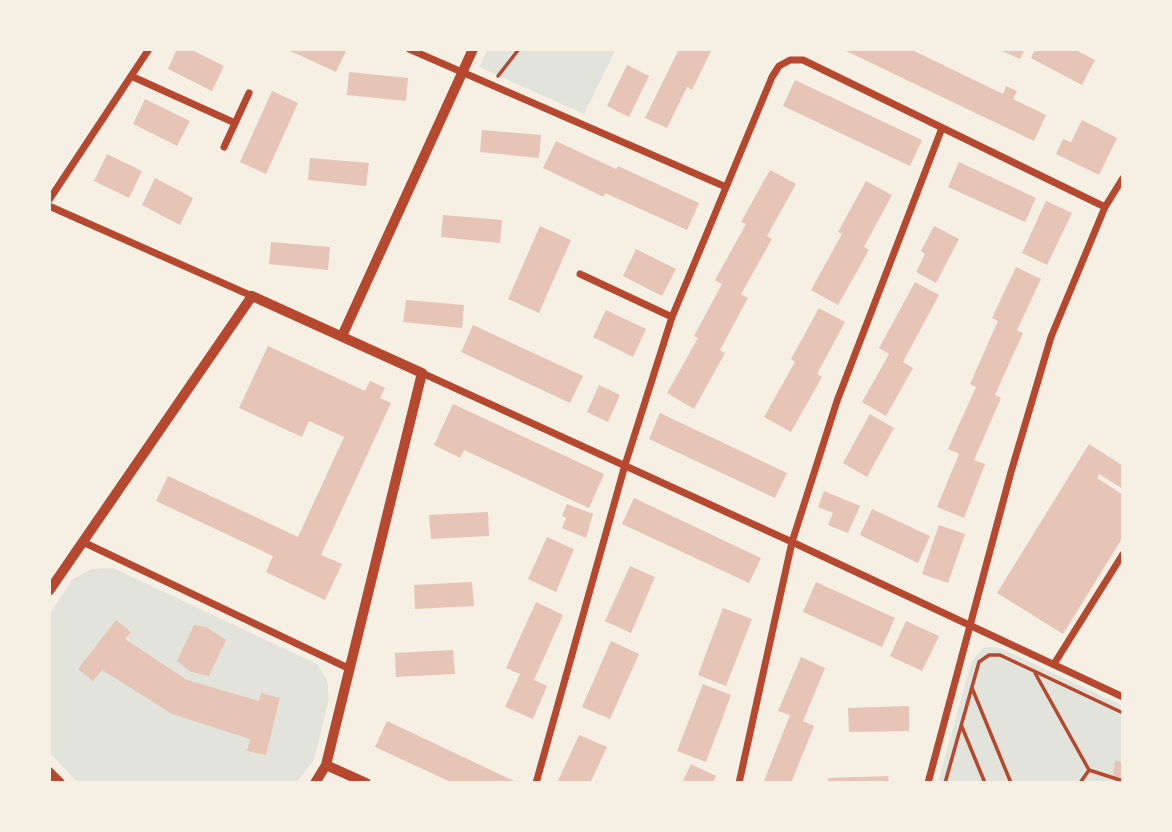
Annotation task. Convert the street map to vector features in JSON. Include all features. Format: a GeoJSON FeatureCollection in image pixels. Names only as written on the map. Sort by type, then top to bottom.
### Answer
{"type":"FeatureCollection","features":[{"type":"Feature","properties":{"kind":"street"},"geometry":{"type":"LineString","coordinates":[[49,200],[149,49]]}},
{"type":"Feature","properties":{"kind":"street"},"geometry":{"type":"LineString","coordinates":[[409,49],[726,187]]}},
{"type":"Feature","properties":{"kind":"street"},"geometry":{"type":"LineString","coordinates":[[342,336],[473,49]]}},
{"type":"Feature","properties":{"kind":"street"},"geometry":{"type":"LineString","coordinates":[[536,783],[625,465],[672,317],[772,77],[779,66],[790,60],[803,60],[1105,207]]}},
{"type":"Feature","properties":{"kind":"street"},"geometry":{"type":"LineString","coordinates":[[131,76],[235,123]]}},
{"type":"Feature","properties":{"kind":"street"},"geometry":{"type":"LineString","coordinates":[[224,147],[249,93]]}},
{"type":"Feature","properties":{"kind":"street"},"geometry":{"type":"LineString","coordinates":[[739,783],[792,542],[837,401],[942,128]]}},
{"type":"Feature","properties":{"kind":"street"},"geometry":{"type":"LineString","coordinates":[[928,783],[1011,472],[1051,337],[1105,207],[1123,178]]}},
{"type":"Feature","properties":{"kind":"street"},"geometry":{"type":"LineString","coordinates":[[49,206],[625,465],[1123,696]]}},
{"type":"Feature","properties":{"kind":"street"},"geometry":{"type":"LineString","coordinates":[[580,274],[672,317]]}},
{"type":"Feature","properties":{"kind":"street"},"geometry":{"type":"LineString","coordinates":[[49,591],[252,296]]}},
{"type":"Feature","properties":{"kind":"street"},"geometry":{"type":"LineString","coordinates":[[315,783],[326,765],[422,373]]}},
{"type":"Feature","properties":{"kind":"street"},"geometry":{"type":"LineString","coordinates":[[83,542],[350,669]]}},
{"type":"Feature","properties":{"kind":"street"},"geometry":{"type":"LineString","coordinates":[[1055,664],[1123,554]]}},
{"type":"Feature","properties":{"kind":"street"},"geometry":{"type":"LineString","coordinates":[[326,765],[366,783]]}},
{"type":"Feature","properties":{"kind":"street"},"geometry":{"type":"LineString","coordinates":[[49,772],[60,783]]}},
{"type":"Feature","properties":{"kind":"path"},"geometry":{"type":"LineString","coordinates":[[491,86],[519,49]]}},
{"type":"Feature","properties":{"kind":"path"},"geometry":{"type":"LineString","coordinates":[[945,783],[979,662],[989,655],[1000,655],[1123,713]]}},
{"type":"Feature","properties":{"kind":"path"},"geometry":{"type":"LineString","coordinates":[[1034,671],[1089,770],[1123,781]]}},
{"type":"Feature","properties":{"kind":"path"},"geometry":{"type":"LineString","coordinates":[[972,688],[1011,783]]}},
{"type":"Feature","properties":{"kind":"path"},"geometry":{"type":"LineString","coordinates":[[961,725],[985,783]]}},
{"type":"Feature","properties":{"kind":"path"},"geometry":{"type":"LineString","coordinates":[[1080,783],[1089,770]]}},
{"type":"Feature","properties":{"kind":"shaded area"},"geometry":{"type":"Polygon","coordinates":[[[488,49],[616,49],[584,114],[479,67],[488,49]]]}},
{"type":"Feature","properties":{"kind":"shaded area"},"geometry":{"type":"Polygon","coordinates":[[[113,568],[317,664],[327,680],[329,699],[314,760],[296,783],[78,783],[49,752],[49,615],[72,580],[91,569],[113,568]]]}},
{"type":"Feature","properties":{"kind":"shaded area"},"geometry":{"type":"Polygon","coordinates":[[[983,648],[1000,648],[1123,706],[1123,783],[938,783],[971,662],[983,648]]]}},
{"type":"Feature","properties":{"kind":"building"},"geometry":{"type":"Polygon","coordinates":[[[177,49],[190,49],[224,66],[212,91],[168,69],[177,49]]]}},
{"type":"Feature","properties":{"kind":"building"},"geometry":{"type":"Polygon","coordinates":[[[286,49],[347,49],[336,72],[286,49]]]}},
{"type":"Feature","properties":{"kind":"building"},"geometry":{"type":"Polygon","coordinates":[[[679,49],[712,49],[692,90],[687,87],[667,128],[645,118],[679,49]]]}},
{"type":"Feature","properties":{"kind":"building"},"geometry":{"type":"Polygon","coordinates":[[[842,49],[910,49],[1003,94],[1006,86],[1017,91],[1013,99],[1046,115],[1034,141],[842,49]]]}},
{"type":"Feature","properties":{"kind":"building"},"geometry":{"type":"Polygon","coordinates":[[[998,49],[1025,49],[1020,59],[998,49]]]}},
{"type":"Feature","properties":{"kind":"building"},"geometry":{"type":"Polygon","coordinates":[[[1035,49],[1074,49],[1095,60],[1082,85],[1031,58],[1035,49]]]}},
{"type":"Feature","properties":{"kind":"building"},"geometry":{"type":"Polygon","coordinates":[[[627,65],[649,76],[629,117],[607,106],[627,65]]]}},
{"type":"Feature","properties":{"kind":"building"},"geometry":{"type":"Polygon","coordinates":[[[349,72],[408,78],[406,101],[347,95],[349,72]]]}},
{"type":"Feature","properties":{"kind":"building"},"geometry":{"type":"Polygon","coordinates":[[[795,80],[922,140],[910,166],[783,106],[795,80]]]}},
{"type":"Feature","properties":{"kind":"building"},"geometry":{"type":"Polygon","coordinates":[[[272,91],[298,103],[266,174],[240,162],[272,91]]]}},
{"type":"Feature","properties":{"kind":"building"},"geometry":{"type":"Polygon","coordinates":[[[145,99],[190,121],[177,146],[133,124],[145,99]]]}},
{"type":"Feature","properties":{"kind":"building"},"geometry":{"type":"Polygon","coordinates":[[[1082,120],[1117,138],[1099,175],[1056,154],[1063,139],[1071,142],[1082,120]]]}},
{"type":"Feature","properties":{"kind":"building"},"geometry":{"type":"Polygon","coordinates":[[[482,130],[541,135],[539,158],[480,152],[482,130]]]}},
{"type":"Feature","properties":{"kind":"building"},"geometry":{"type":"Polygon","coordinates":[[[556,141],[699,203],[687,230],[605,193],[604,197],[543,168],[556,141]]]}},
{"type":"Feature","properties":{"kind":"building"},"geometry":{"type":"Polygon","coordinates":[[[107,154],[142,171],[129,198],[94,181],[107,154]]]}},
{"type":"Feature","properties":{"kind":"building"},"geometry":{"type":"Polygon","coordinates":[[[310,158],[369,163],[366,186],[308,180],[310,158]]]}},
{"type":"Feature","properties":{"kind":"building"},"geometry":{"type":"Polygon","coordinates":[[[959,162],[1036,198],[1025,222],[948,187],[959,162]]]}},
{"type":"Feature","properties":{"kind":"building"},"geometry":{"type":"Polygon","coordinates":[[[770,170],[796,184],[767,236],[772,239],[741,294],[748,298],[720,350],[725,353],[694,409],[667,393],[698,338],[694,336],[722,284],[715,280],[746,224],[741,222],[770,170]]]}},
{"type":"Feature","properties":{"kind":"building"},"geometry":{"type":"Polygon","coordinates":[[[155,178],[193,198],[180,225],[142,205],[155,178]]]}},
{"type":"Feature","properties":{"kind":"building"},"geometry":{"type":"Polygon","coordinates":[[[866,181],[892,195],[864,247],[869,250],[838,305],[811,290],[842,234],[838,232],[866,181]]]}},
{"type":"Feature","properties":{"kind":"building"},"geometry":{"type":"Polygon","coordinates":[[[1046,201],[1072,213],[1047,265],[1022,253],[1046,201]]]}},
{"type":"Feature","properties":{"kind":"building"},"geometry":{"type":"Polygon","coordinates":[[[443,215],[502,220],[500,243],[441,237],[443,215]]]}},
{"type":"Feature","properties":{"kind":"building"},"geometry":{"type":"Polygon","coordinates":[[[540,226],[571,240],[539,313],[508,299],[540,226]]]}},
{"type":"Feature","properties":{"kind":"building"},"geometry":{"type":"Polygon","coordinates":[[[934,226],[959,239],[936,283],[916,272],[925,254],[921,251],[934,226]]]}},
{"type":"Feature","properties":{"kind":"building"},"geometry":{"type":"Polygon","coordinates":[[[271,242],[330,247],[328,270],[269,264],[271,242]]]}},
{"type":"Feature","properties":{"kind":"building"},"geometry":{"type":"Polygon","coordinates":[[[636,249],[676,269],[662,296],[623,276],[636,249]]]}},
{"type":"Feature","properties":{"kind":"building"},"geometry":{"type":"Polygon","coordinates":[[[1016,267],[1041,279],[1017,330],[1023,333],[995,395],[1001,398],[974,460],[985,464],[964,518],[937,507],[959,454],[948,449],[976,387],[970,384],[998,321],[992,318],[1016,267]]]}},
{"type":"Feature","properties":{"kind":"building"},"geometry":{"type":"Polygon","coordinates":[[[915,282],[939,295],[903,362],[913,368],[886,416],[862,402],[889,354],[879,348],[915,282]]]}},
{"type":"Feature","properties":{"kind":"building"},"geometry":{"type":"Polygon","coordinates":[[[406,300],[464,305],[462,328],[403,322],[406,300]]]}},
{"type":"Feature","properties":{"kind":"building"},"geometry":{"type":"Polygon","coordinates":[[[819,308],[845,322],[817,374],[822,377],[791,432],[764,417],[795,362],[791,359],[819,308]]]}},
{"type":"Feature","properties":{"kind":"building"},"geometry":{"type":"Polygon","coordinates":[[[606,310],[646,329],[633,357],[593,337],[606,310]]]}},
{"type":"Feature","properties":{"kind":"building"},"geometry":{"type":"Polygon","coordinates":[[[473,325],[583,376],[570,403],[461,352],[473,325]]]}},
{"type":"Feature","properties":{"kind":"building"},"geometry":{"type":"Polygon","coordinates":[[[268,346],[365,391],[370,381],[385,388],[380,398],[391,403],[321,555],[342,564],[325,600],[266,572],[273,556],[156,501],[168,476],[298,537],[344,437],[309,421],[302,437],[239,408],[268,346]]]}},
{"type":"Feature","properties":{"kind":"building"},"geometry":{"type":"Polygon","coordinates":[[[599,385],[620,395],[608,422],[587,412],[599,385]]]}},
{"type":"Feature","properties":{"kind":"building"},"geometry":{"type":"Polygon","coordinates":[[[453,404],[604,474],[589,508],[464,450],[460,458],[434,445],[453,404]]]}},
{"type":"Feature","properties":{"kind":"building"},"geometry":{"type":"Polygon","coordinates":[[[660,413],[787,473],[775,498],[649,439],[660,413]]]}},
{"type":"Feature","properties":{"kind":"building"},"geometry":{"type":"Polygon","coordinates":[[[870,414],[894,428],[867,477],[843,463],[870,414]]]}},
{"type":"Feature","properties":{"kind":"building"},"geometry":{"type":"Polygon","coordinates":[[[1089,444],[1123,466],[1123,489],[1099,474],[1097,478],[1123,495],[1123,537],[1063,634],[997,593],[1089,444]]]}},
{"type":"Feature","properties":{"kind":"building"},"geometry":{"type":"Polygon","coordinates":[[[824,491],[860,506],[848,533],[828,525],[833,513],[818,507],[824,491]]]}},
{"type":"Feature","properties":{"kind":"building"},"geometry":{"type":"Polygon","coordinates":[[[634,498],[761,558],[749,583],[622,524],[634,498]]]}},
{"type":"Feature","properties":{"kind":"building"},"geometry":{"type":"Polygon","coordinates":[[[567,504],[593,514],[586,538],[562,528],[566,518],[562,516],[567,504]]]}},
{"type":"Feature","properties":{"kind":"building"},"geometry":{"type":"Polygon","coordinates":[[[872,509],[930,536],[918,563],[860,535],[872,509]]]}},
{"type":"Feature","properties":{"kind":"building"},"geometry":{"type":"Polygon","coordinates":[[[488,512],[489,536],[431,539],[429,515],[488,512]]]}},
{"type":"Feature","properties":{"kind":"building"},"geometry":{"type":"Polygon","coordinates":[[[939,525],[965,534],[948,583],[922,574],[939,525]]]}},
{"type":"Feature","properties":{"kind":"building"},"geometry":{"type":"Polygon","coordinates":[[[547,537],[574,549],[556,592],[528,579],[547,537]]]}},
{"type":"Feature","properties":{"kind":"building"},"geometry":{"type":"Polygon","coordinates":[[[630,566],[655,577],[631,633],[605,621],[630,566]]]}},
{"type":"Feature","properties":{"kind":"building"},"geometry":{"type":"Polygon","coordinates":[[[472,582],[474,606],[415,609],[414,585],[472,582]]]}},
{"type":"Feature","properties":{"kind":"building"},"geometry":{"type":"Polygon","coordinates":[[[816,582],[895,618],[882,647],[803,612],[816,582]]]}},
{"type":"Feature","properties":{"kind":"building"},"geometry":{"type":"Polygon","coordinates":[[[536,602],[563,615],[534,680],[547,686],[533,719],[505,707],[520,674],[506,668],[536,602]]]}},
{"type":"Feature","properties":{"kind":"building"},"geometry":{"type":"Polygon","coordinates":[[[723,608],[752,619],[726,686],[698,675],[723,608]]]}},
{"type":"Feature","properties":{"kind":"building"},"geometry":{"type":"Polygon","coordinates":[[[116,620],[131,632],[125,639],[187,680],[259,701],[261,693],[280,698],[266,755],[247,751],[250,739],[172,714],[102,670],[93,681],[78,669],[116,620]]]}},
{"type":"Feature","properties":{"kind":"building"},"geometry":{"type":"Polygon","coordinates":[[[906,621],[939,636],[922,671],[890,656],[906,621]]]}},
{"type":"Feature","properties":{"kind":"building"},"geometry":{"type":"Polygon","coordinates":[[[194,625],[206,627],[226,640],[209,676],[191,672],[177,661],[194,625]]]}},
{"type":"Feature","properties":{"kind":"building"},"geometry":{"type":"Polygon","coordinates":[[[611,641],[639,654],[610,719],[582,707],[611,641]]]}},
{"type":"Feature","properties":{"kind":"building"},"geometry":{"type":"Polygon","coordinates":[[[453,650],[455,674],[396,677],[395,653],[453,650]]]}},
{"type":"Feature","properties":{"kind":"building"},"geometry":{"type":"Polygon","coordinates":[[[801,657],[825,668],[803,721],[814,726],[791,783],[770,783],[764,781],[790,715],[778,711],[801,657]]]}},
{"type":"Feature","properties":{"kind":"building"},"geometry":{"type":"Polygon","coordinates":[[[703,684],[731,695],[706,762],[677,751],[703,684]]]}},
{"type":"Feature","properties":{"kind":"building"},"geometry":{"type":"Polygon","coordinates":[[[909,706],[909,731],[849,732],[848,708],[909,706]]]}},
{"type":"Feature","properties":{"kind":"building"},"geometry":{"type":"Polygon","coordinates":[[[387,721],[514,781],[453,783],[375,747],[387,721]]]}},
{"type":"Feature","properties":{"kind":"building"},"geometry":{"type":"Polygon","coordinates":[[[579,735],[607,747],[590,783],[557,783],[579,735]]]}},
{"type":"Feature","properties":{"kind":"building"},"geometry":{"type":"Polygon","coordinates":[[[1115,760],[1123,763],[1123,781],[1113,777],[1115,760]]]}},
{"type":"Feature","properties":{"kind":"building"},"geometry":{"type":"Polygon","coordinates":[[[691,764],[716,776],[713,783],[682,783],[691,764]]]}},
{"type":"Feature","properties":{"kind":"building"},"geometry":{"type":"Polygon","coordinates":[[[888,776],[889,783],[828,783],[828,778],[888,776]]]}}]}
